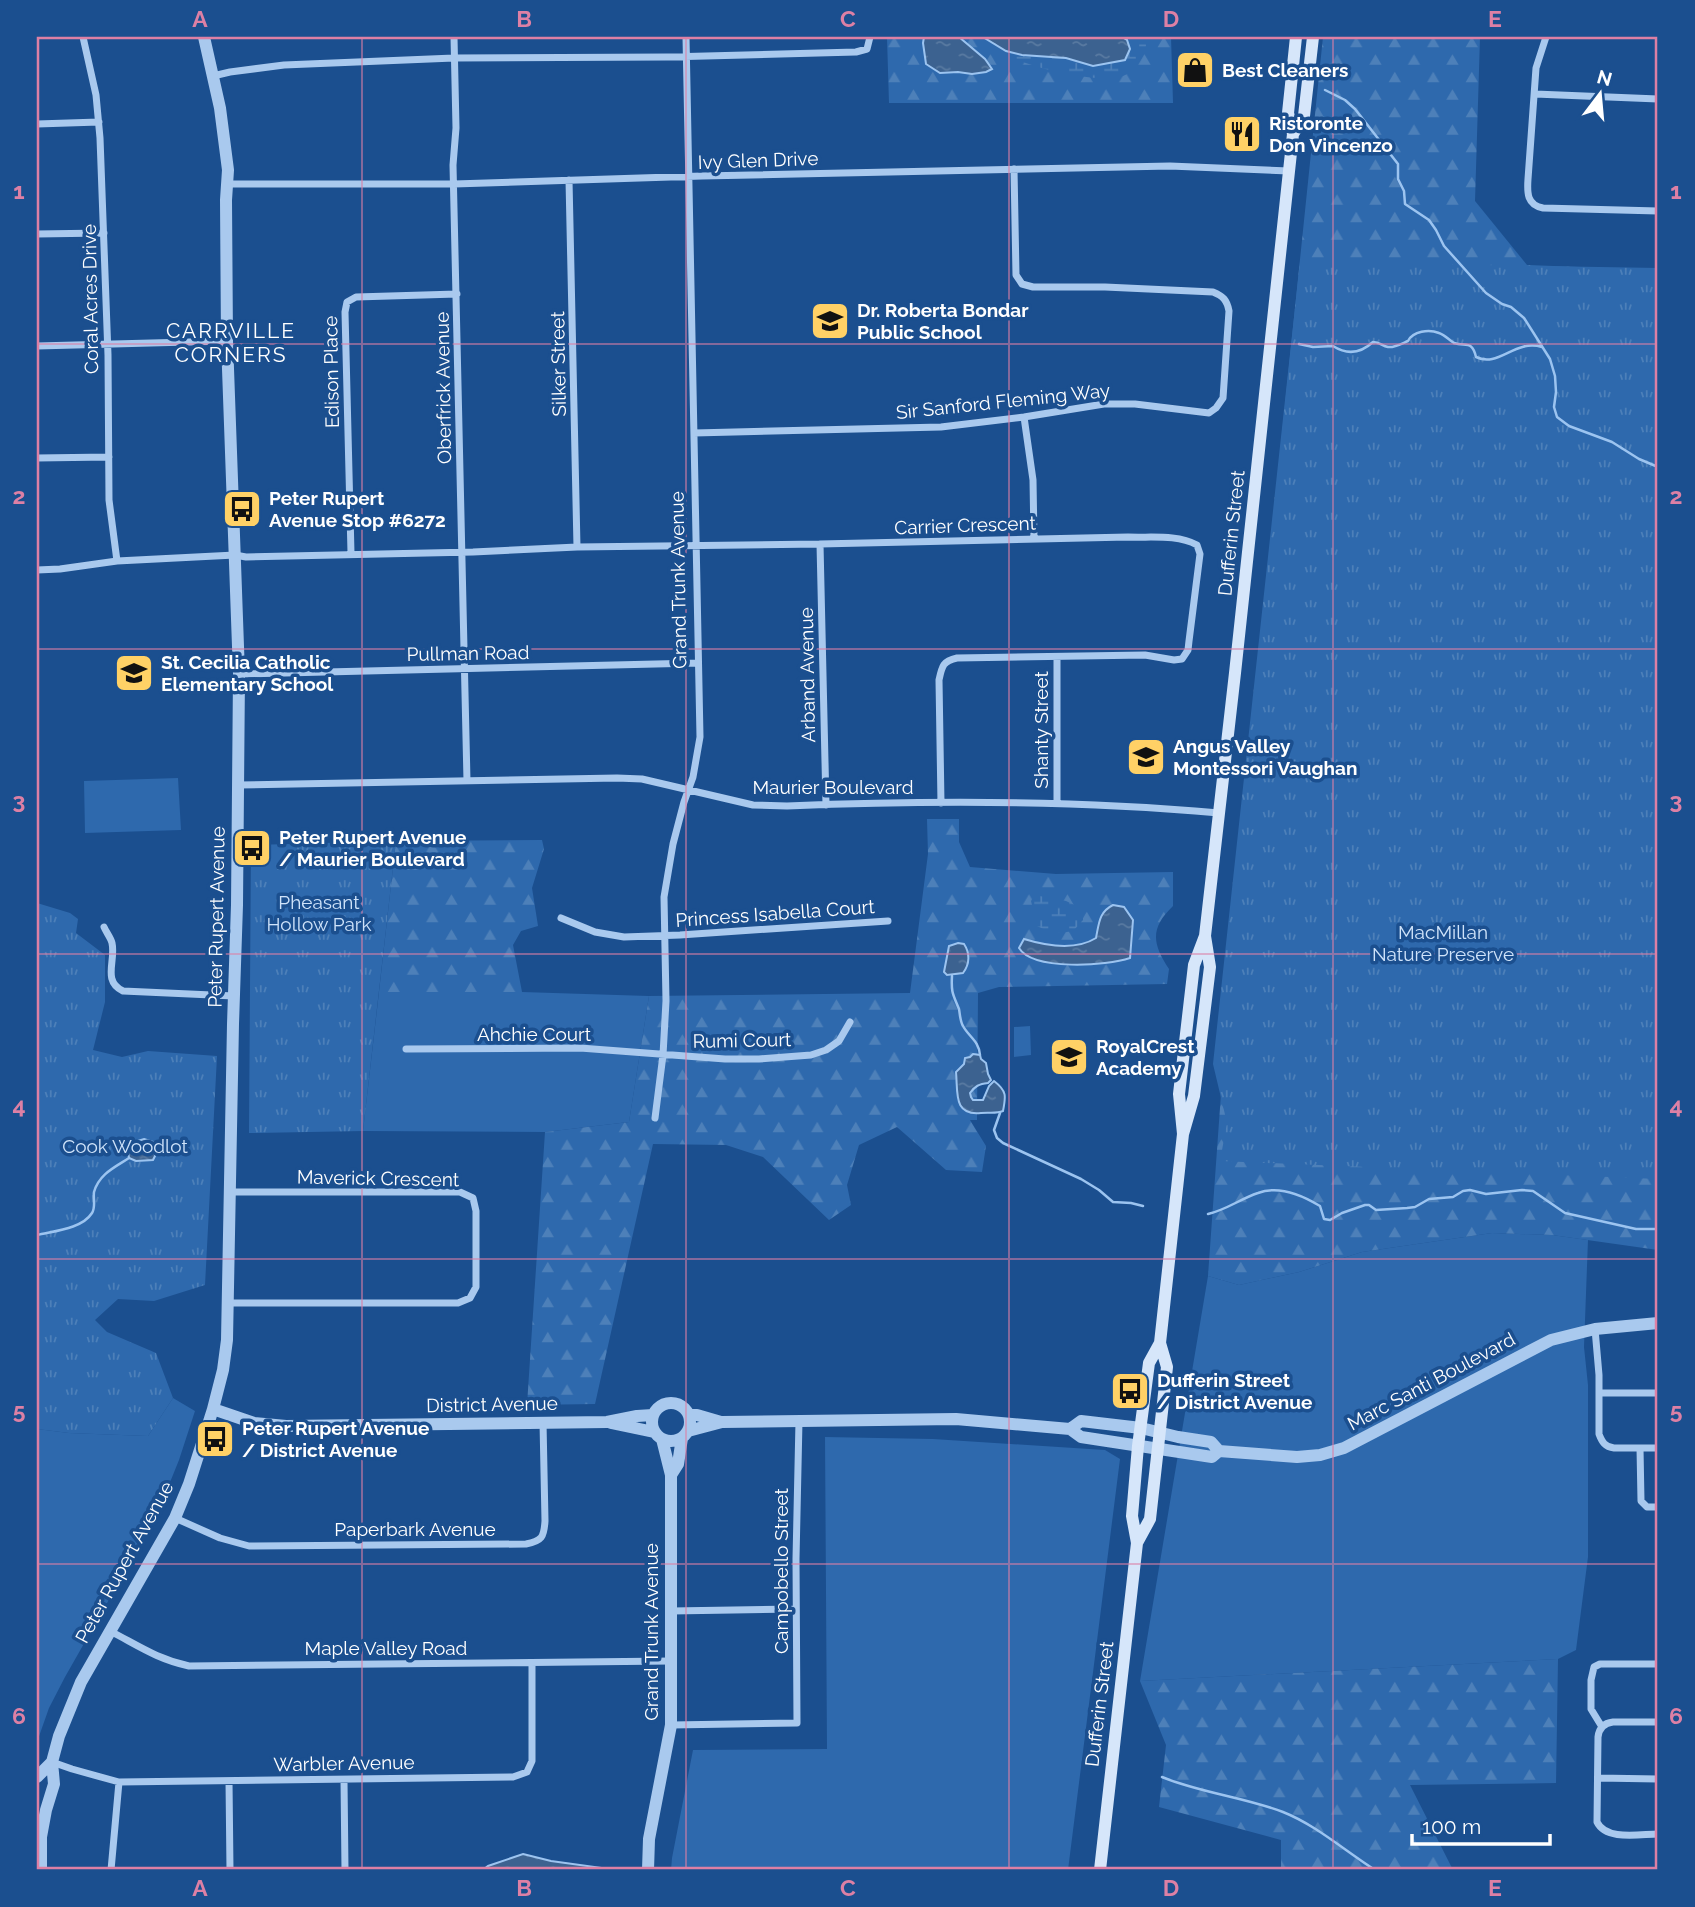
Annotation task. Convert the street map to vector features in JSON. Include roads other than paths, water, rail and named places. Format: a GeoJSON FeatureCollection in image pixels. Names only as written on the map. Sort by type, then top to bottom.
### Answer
{"type":"FeatureCollection","features":[{"type":"Feature","properties":{"kind":"main road","name":"Dufferin Street"},"geometry":{"type":"LineString","coordinates":[[1100,1870],[1137,1543],[1132,1516],[1141,1428],[1149,1363],[1160,1343],[1183,1134],[1194,1096],[1210,967],[1205,936],[1293,134],[1287,113],[1296,37]]}},
{"type":"Feature","properties":{"kind":"main road","name":"Dufferin Street"},"geometry":{"type":"LineString","coordinates":[[1293,134],[1304,116],[1313,37]]}},
{"type":"Feature","properties":{"kind":"main road","name":"Dufferin Street"},"geometry":{"type":"LineString","coordinates":[[1137,1543],[1150,1519],[1167,1367],[1160,1343]]}},
{"type":"Feature","properties":{"kind":"street","name":"Coral Acres Drive"},"geometry":{"type":"LineString","coordinates":[[83,37],[99,122],[107,344],[109,500],[117,561]]}},
{"type":"Feature","properties":{"kind":"street","name":"Peter Rupert Avenue"},"geometry":{"type":"LineString","coordinates":[[41,1870],[41,1837],[54,1784],[52,1762],[59,1736],[81,1682],[175,1518],[189,1484],[212,1409],[223,1370],[227,1340],[237,905],[239,674],[226,341],[228,170],[225,138],[204,37]]}},
{"type":"Feature","properties":{"kind":"street","name":"Oberfrick Avenue"},"geometry":{"type":"LineString","coordinates":[[454,37],[456,128],[453,165],[467,781]]}},
{"type":"Feature","properties":{"kind":"street","name":"Grand Trunk Avenue"},"geometry":{"type":"LineString","coordinates":[[655,1118],[666,1001],[664,897],[667,874],[687,790],[693,777],[700,737],[686,37]]}},
{"type":"Feature","properties":{"kind":"street"},"geometry":{"type":"LineString","coordinates":[[213,76],[284,65],[454,58],[856,52],[867,49],[870,37]]}},
{"type":"Feature","properties":{"kind":"street"},"geometry":{"type":"LineString","coordinates":[[1546,37],[1536,68],[1528,179],[1528,198],[1531,203],[1543,208],[1658,211]]}},
{"type":"Feature","properties":{"kind":"street"},"geometry":{"type":"LineString","coordinates":[[1535,93],[1658,99]]}},
{"type":"Feature","properties":{"kind":"street"},"geometry":{"type":"LineString","coordinates":[[37,124],[99,122]]}},
{"type":"Feature","properties":{"kind":"street","name":"Ivy Glen Drive"},"geometry":{"type":"LineString","coordinates":[[227,184],[454,184],[1191,166],[1289,171]]}},
{"type":"Feature","properties":{"kind":"street","name":"Sir Sanford Fleming Way"},"geometry":{"type":"LineString","coordinates":[[694,433],[941,427],[1104,404],[1135,404],[1209,413],[1216,408],[1223,398],[1228,302],[1213,292],[1105,287],[1049,288],[1022,284],[1016,275],[1014,169]]}},
{"type":"Feature","properties":{"kind":"street","name":"Silker Street"},"geometry":{"type":"LineString","coordinates":[[569,180],[578,547]]}},
{"type":"Feature","properties":{"kind":"street"},"geometry":{"type":"LineString","coordinates":[[37,234],[104,233]]}},
{"type":"Feature","properties":{"kind":"street","name":"Edison Place"},"geometry":{"type":"LineString","coordinates":[[351,553],[345,312],[347,302],[356,297],[457,294]]}},
{"type":"Feature","properties":{"kind":"street"},"geometry":{"type":"LineString","coordinates":[[37,346],[226,341]]}},
{"type":"Feature","properties":{"kind":"street"},"geometry":{"type":"LineString","coordinates":[[1024,417],[1033,480],[1034,539]]}},
{"type":"Feature","properties":{"kind":"street"},"geometry":{"type":"LineString","coordinates":[[37,458],[109,457]]}},
{"type":"Feature","properties":{"kind":"street","name":"Carrier Crescent"},"geometry":{"type":"LineString","coordinates":[[37,570],[117,561],[235,555],[462,552],[578,547],[1128,537],[1176,538],[1197,545],[1199,554],[1188,650],[1182,659],[1145,655],[948,660],[942,667],[939,680],[941,803]]}},
{"type":"Feature","properties":{"kind":"street","name":"Arband Avenue"},"geometry":{"type":"LineString","coordinates":[[820,544],[826,805]]}},
{"type":"Feature","properties":{"kind":"street","name":"Shanty Street"},"geometry":{"type":"LineString","coordinates":[[1057,657],[1057,803]]}},
{"type":"Feature","properties":{"kind":"street","name":"Pullman Road"},"geometry":{"type":"LineString","coordinates":[[239,674],[698,663]]}},
{"type":"Feature","properties":{"kind":"street","name":"Maurier Boulevard"},"geometry":{"type":"LineString","coordinates":[[239,785],[629,778],[753,805],[1119,804],[1219,813]]}},
{"type":"Feature","properties":{"kind":"street","name":"Princess Isabella Court"},"geometry":{"type":"LineString","coordinates":[[561,918],[595,932],[624,937],[888,921]]}},
{"type":"Feature","properties":{"kind":"street"},"geometry":{"type":"LineString","coordinates":[[104,927],[112,942],[111,978],[115,988],[122,991],[234,996]]}},
{"type":"Feature","properties":{"kind":"street","name":"Rumi Court"},"geometry":{"type":"LineString","coordinates":[[663,1055],[743,1060],[811,1055],[826,1050],[839,1041],[850,1022]]}},
{"type":"Feature","properties":{"kind":"street","name":"Ahchie Court"},"geometry":{"type":"LineString","coordinates":[[406,1049],[580,1048],[663,1055]]}},
{"type":"Feature","properties":{"kind":"street","name":"Maverick Crescent"},"geometry":{"type":"LineString","coordinates":[[228,1303],[458,1303],[470,1298],[476,1287],[476,1211],[473,1198],[460,1192],[231,1192]]}},
{"type":"Feature","properties":{"kind":"street","name":"Marc Santi Boulevard"},"geometry":{"type":"LineString","coordinates":[[1141,1428],[1211,1442],[1219,1451],[1297,1457],[1320,1455],[1344,1448],[1528,1351],[1559,1338],[1595,1329],[1658,1323]]}},
{"type":"Feature","properties":{"kind":"street"},"geometry":{"type":"LineString","coordinates":[[1595,1329],[1601,1441],[1610,1447],[1658,1448]]}},
{"type":"Feature","properties":{"kind":"street"},"geometry":{"type":"LineString","coordinates":[[1599,1392],[1658,1392]]}},
{"type":"Feature","properties":{"kind":"street"},"geometry":{"type":"LineString","coordinates":[[685,1435],[690,1426],[689,1415],[681,1406],[669,1403],[659,1407],[653,1415],[652,1426],[658,1435],[672,1441],[722,1422]]}},
{"type":"Feature","properties":{"kind":"street","name":"District Avenue"},"geometry":{"type":"LineString","coordinates":[[212,1409],[254,1423],[286,1426],[607,1422],[653,1415]]}},
{"type":"Feature","properties":{"kind":"street"},"geometry":{"type":"LineString","coordinates":[[689,1415],[722,1422],[956,1419],[1070,1429],[1081,1437],[1139,1446]]}},
{"type":"Feature","properties":{"kind":"street","name":"Campobello Street"},"geometry":{"type":"LineString","coordinates":[[671,1725],[797,1723],[799,1420]]}},
{"type":"Feature","properties":{"kind":"street","name":"Paperbark Avenue"},"geometry":{"type":"LineString","coordinates":[[175,1518],[220,1538],[249,1546],[537,1542],[544,1534],[545,1521],[543,1422]]}},
{"type":"Feature","properties":{"kind":"street","name":"District Avenue"},"geometry":{"type":"LineString","coordinates":[[607,1422],[658,1435]]}},
{"type":"Feature","properties":{"kind":"street"},"geometry":{"type":"LineString","coordinates":[[1070,1429],[1081,1422],[1141,1428]]}},
{"type":"Feature","properties":{"kind":"street","name":"Grand Trunk Avenue"},"geometry":{"type":"LineString","coordinates":[[648,1870],[649,1839],[671,1725],[671,1475],[658,1435]]}},
{"type":"Feature","properties":{"kind":"street","name":"Grand Trunk Avenue"},"geometry":{"type":"LineString","coordinates":[[671,1475],[678,1464],[685,1435]]}},
{"type":"Feature","properties":{"kind":"street","name":"Marc Santi Boulevard"},"geometry":{"type":"LineString","coordinates":[[1139,1446],[1212,1457],[1219,1451]]}},
{"type":"Feature","properties":{"kind":"street"},"geometry":{"type":"LineString","coordinates":[[1640,1448],[1641,1501],[1647,1507],[1658,1507]]}},
{"type":"Feature","properties":{"kind":"street"},"geometry":{"type":"LineString","coordinates":[[671,1611],[796,1609]]}},
{"type":"Feature","properties":{"kind":"street","name":"Maple Valley Road"},"geometry":{"type":"LineString","coordinates":[[109,1631],[168,1661],[190,1666],[671,1661]]}},
{"type":"Feature","properties":{"kind":"street","name":"Warbler Avenue"},"geometry":{"type":"LineString","coordinates":[[52,1762],[119,1782],[513,1777],[527,1773],[532,1761],[532,1663]]}},
{"type":"Feature","properties":{"kind":"street"},"geometry":{"type":"LineString","coordinates":[[1602,1727],[1591,1709],[1594,1667],[1600,1664],[1658,1664]]}},
{"type":"Feature","properties":{"kind":"street"},"geometry":{"type":"LineString","coordinates":[[1658,1722],[1613,1722],[1602,1727],[1598,1737],[1597,1822],[1606,1832],[1615,1834],[1658,1834]]}},
{"type":"Feature","properties":{"kind":"street","name":"Peter Rupert Avenue"},"geometry":{"type":"LineString","coordinates":[[37,1777],[52,1762]]}},
{"type":"Feature","properties":{"kind":"street"},"geometry":{"type":"LineString","coordinates":[[1598,1778],[1658,1779]]}},
{"type":"Feature","properties":{"kind":"street"},"geometry":{"type":"LineString","coordinates":[[344,1780],[345,1870]]}},
{"type":"Feature","properties":{"kind":"street"},"geometry":{"type":"LineString","coordinates":[[229,1781],[230,1870]]}},
{"type":"Feature","properties":{"kind":"street"},"geometry":{"type":"LineString","coordinates":[[111,1870],[119,1782]]}},
{"type":"Feature","properties":{"kind":"water"},"geometry":{"type":"Polygon","coordinates":[[[924,37],[959,37],[985,59],[992,69],[972,74],[940,73],[926,64],[924,37]]]}},
{"type":"Feature","properties":{"kind":"water"},"geometry":{"type":"Polygon","coordinates":[[[983,37],[1122,37],[1127,40],[1130,49],[1125,60],[1093,66],[1066,58],[1022,55],[1006,51],[983,37]]]}},
{"type":"Feature","properties":{"kind":"water"},"geometry":{"type":"Polygon","coordinates":[[[1113,905],[1124,907],[1133,920],[1130,958],[1071,965],[1039,960],[1019,948],[1024,939],[1061,946],[1088,942],[1096,938],[1102,915],[1113,905]]]}},
{"type":"Feature","properties":{"kind":"water"},"geometry":{"type":"Polygon","coordinates":[[[958,943],[966,947],[967,966],[963,973],[947,975],[944,972],[949,946],[958,943]]]}},
{"type":"Feature","properties":{"kind":"water"},"geometry":{"type":"Polygon","coordinates":[[[973,1054],[980,1055],[986,1063],[991,1080],[976,1087],[970,1093],[971,1097],[973,1100],[983,1100],[994,1081],[1004,1094],[1003,1111],[972,1113],[961,1107],[957,1095],[956,1072],[964,1064],[965,1058],[973,1054]]]}},
{"type":"Feature","properties":{"kind":"water"},"geometry":{"type":"Polygon","coordinates":[[[144,1139],[153,1142],[153,1160],[136,1161],[129,1158],[131,1143],[144,1139]]]}},
{"type":"Feature","properties":{"kind":"water"},"geometry":{"type":"Polygon","coordinates":[[[523,1854],[551,1861],[602,1868],[483,1870],[523,1854]]]}},
{"type":"Feature","properties":{"kind":"waterway"},"geometry":{"type":"LineString","coordinates":[[1325,90],[1345,100],[1355,109],[1398,164],[1398,179],[1404,191],[1405,204],[1429,220],[1444,246],[1486,293],[1524,318],[1550,359],[1555,376],[1554,407],[1557,417],[1569,426],[1612,442],[1658,467]]}},
{"type":"Feature","properties":{"kind":"waterway"},"geometry":{"type":"LineString","coordinates":[[1299,344],[1313,347],[1333,346],[1343,351],[1354,351],[1364,349],[1373,342],[1388,347],[1396,346],[1417,333],[1431,331],[1454,343],[1470,346],[1476,357],[1484,359],[1500,357],[1523,347],[1542,347]]}},
{"type":"Feature","properties":{"kind":"waterway"},"geometry":{"type":"LineString","coordinates":[[952,976],[952,990],[961,1022],[976,1043],[980,1055]]}},
{"type":"Feature","properties":{"kind":"waterway"},"geometry":{"type":"LineString","coordinates":[[1000,1113],[994,1130],[1003,1143],[1081,1179],[1113,1202],[1143,1206]]}},
{"type":"Feature","properties":{"kind":"waterway"},"geometry":{"type":"LineString","coordinates":[[37,1235],[67,1228],[87,1218],[93,1211],[94,1192],[100,1180],[129,1158]]}},
{"type":"Feature","properties":{"kind":"waterway"},"geometry":{"type":"LineString","coordinates":[[1208,1214],[1258,1193],[1274,1190],[1290,1192],[1313,1202],[1320,1206],[1324,1219],[1330,1220],[1365,1205],[1376,1210],[1407,1208],[1415,1207],[1429,1199],[1453,1197],[1463,1191],[1486,1194],[1522,1190],[1533,1191],[1565,1213],[1636,1229],[1658,1229]]}},
{"type":"Feature","properties":{"kind":"waterway"},"geometry":{"type":"LineString","coordinates":[[1162,1777],[1253,1802],[1295,1817],[1375,1870]]}},
{"type":"Feature","properties":{"kind":"place","name":"Best Cleaners"},"geometry":{"type":"Point","coordinates":[1195,70]}},
{"type":"Feature","properties":{"kind":"place","name":"Ristoronte Don Vincenzo"},"geometry":{"type":"Point","coordinates":[1242,134]}},
{"type":"Feature","properties":{"kind":"place","name":"Dr. Roberta Bondar Public School"},"geometry":{"type":"Point","coordinates":[830,321]}},
{"type":"Feature","properties":{"kind":"place","name":"Peter Rupert Avenue Stop #6272"},"geometry":{"type":"Point","coordinates":[242,509]}},
{"type":"Feature","properties":{"kind":"place","name":"St. Cecilia Catholic Elementary School"},"geometry":{"type":"Point","coordinates":[134,673]}},
{"type":"Feature","properties":{"kind":"place","name":"Angus Valley Montessori Vaughan"},"geometry":{"type":"Point","coordinates":[1146,757]}},
{"type":"Feature","properties":{"kind":"place","name":"Peter Rupert Avenue / Maurier Boulevard"},"geometry":{"type":"Point","coordinates":[252,848]}},
{"type":"Feature","properties":{"kind":"place","name":"RoyalCrest Academy"},"geometry":{"type":"Point","coordinates":[1069,1057]}},
{"type":"Feature","properties":{"kind":"place","name":"Dufferin Street / District Avenue"},"geometry":{"type":"Point","coordinates":[1130,1391]}},
{"type":"Feature","properties":{"kind":"place","name":"Peter Rupert Avenue / District Avenue"},"geometry":{"type":"Point","coordinates":[215,1439]}},
{"type":"Feature","properties":{"kind":"district","name":"CARRVILLE CORNERS"},"geometry":{"type":"Point","coordinates":[231,342]}},
{"type":"Feature","properties":{"kind":"park label","name":"Pheasant Hollow Park"},"geometry":{"type":"Point","coordinates":[319,913]}},
{"type":"Feature","properties":{"kind":"park label","name":"MacMillan Nature Preserve"},"geometry":{"type":"Point","coordinates":[1443,943]}},
{"type":"Feature","properties":{"kind":"park label","name":"Cook Woodlot"},"geometry":{"type":"Point","coordinates":[125,1146]}}]}
